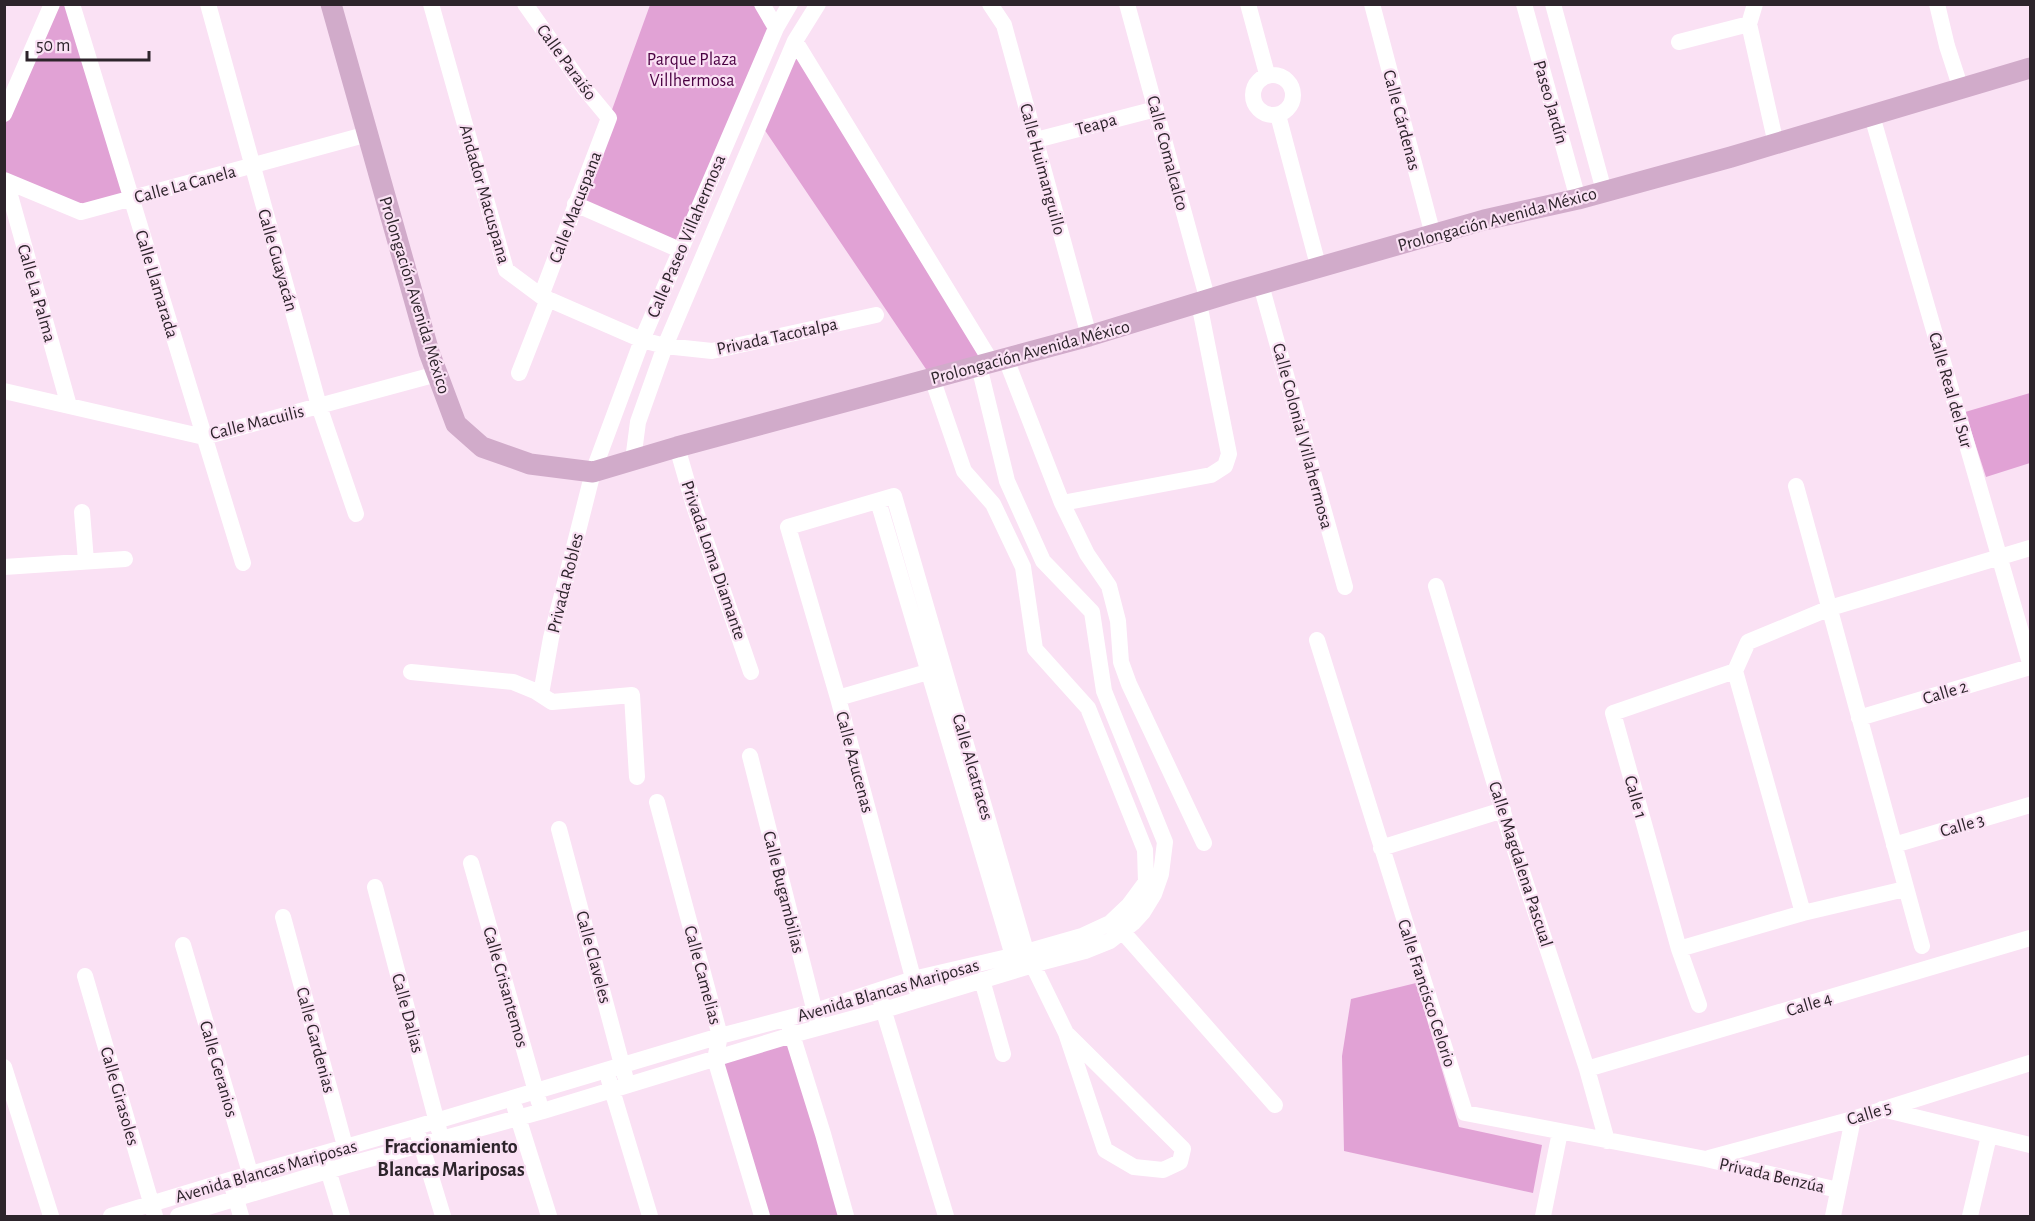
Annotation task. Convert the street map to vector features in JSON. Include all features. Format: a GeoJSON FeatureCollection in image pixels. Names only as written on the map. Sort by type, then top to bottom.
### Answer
{"type":"FeatureCollection","features":[{"type":"Feature","properties":{"kind":"main road","name":"Prolongación Avenida México"},"geometry":{"type":"LineString","coordinates":[[331,4],[429,352],[456,424],[482,447],[530,464],[592,472],[1089,336],[1484,220],[1578,199],[1776,144],[2031,69]]}},
{"type":"Feature","properties":{"kind":"street"},"geometry":{"type":"LineString","coordinates":[[4,114],[52,4]]}},
{"type":"Feature","properties":{"kind":"street","name":"Calle Llamarada"},"geometry":{"type":"LineString","coordinates":[[72,4],[243,563]]}},
{"type":"Feature","properties":{"kind":"street","name":"Calle Guayacán"},"geometry":{"type":"LineString","coordinates":[[208,4],[319,406],[356,514]]}},
{"type":"Feature","properties":{"kind":"street","name":"Andador Macuspana"},"geometry":{"type":"LineString","coordinates":[[431,4],[506,270],[545,298],[642,340]]}},
{"type":"Feature","properties":{"kind":"street","name":"Calle Paraiśo"},"geometry":{"type":"LineString","coordinates":[[525,4],[585,89],[609,118]]}},
{"type":"Feature","properties":{"kind":"street"},"geometry":{"type":"LineString","coordinates":[[762,4],[776,28]]}},
{"type":"Feature","properties":{"kind":"street","name":"Calle Paseo Villahermosa"},"geometry":{"type":"LineString","coordinates":[[592,472],[642,340],[680,250],[776,28],[790,4]]}},
{"type":"Feature","properties":{"kind":"street","name":"Calle Paseo Villahermosa"},"geometry":{"type":"LineString","coordinates":[[633,460],[638,422],[665,346],[726,208],[777,81],[795,41],[818,4]]}},
{"type":"Feature","properties":{"kind":"street","name":"Calle Huimanguillo"},"geometry":{"type":"LineString","coordinates":[[990,4],[1004,26],[1089,336]]}},
{"type":"Feature","properties":{"kind":"street","name":"Calle Comalcalco"},"geometry":{"type":"LineString","coordinates":[[1062,503],[1211,475],[1225,466],[1228,454],[1204,302],[1156,109],[1127,4]]}},
{"type":"Feature","properties":{"kind":"street"},"geometry":{"type":"LineString","coordinates":[[1248,4],[1267,74]]}},
{"type":"Feature","properties":{"kind":"street","name":"Calle Cárdenas"},"geometry":{"type":"LineString","coordinates":[[1372,4],[1433,235]]}},
{"type":"Feature","properties":{"kind":"street"},"geometry":{"type":"LineString","coordinates":[[1525,8],[1552,4]]}},
{"type":"Feature","properties":{"kind":"street","name":"Paseo Jardín"},"geometry":{"type":"LineString","coordinates":[[1552,4],[1604,191]]}},
{"type":"Feature","properties":{"kind":"street"},"geometry":{"type":"LineString","coordinates":[[1755,4],[1749,24],[1776,144]]}},
{"type":"Feature","properties":{"kind":"street"},"geometry":{"type":"LineString","coordinates":[[1937,4],[1947,46],[1961,88]]}},
{"type":"Feature","properties":{"kind":"street","name":"Paseo Jardín"},"geometry":{"type":"LineString","coordinates":[[1525,8],[1578,199]]}},
{"type":"Feature","properties":{"kind":"street"},"geometry":{"type":"LineString","coordinates":[[1679,42],[1749,24]]}},
{"type":"Feature","properties":{"kind":"street"},"geometry":{"type":"LineString","coordinates":[[795,41],[992,362],[1087,554],[1109,586],[1118,621],[1121,662],[1204,843]]}},
{"type":"Feature","properties":{"kind":"street"},"geometry":{"type":"LineString","coordinates":[[1541,66],[1568,61]]}},
{"type":"Feature","properties":{"kind":"street"},"geometry":{"type":"LineString","coordinates":[[757,72],[777,81]]}},
{"type":"Feature","properties":{"kind":"street"},"geometry":{"type":"LineString","coordinates":[[1267,74],[1276,74],[1285,78],[1291,85],[1292,103],[1278,115],[1269,115],[1260,111],[1252,95],[1259,79],[1267,74]]}},
{"type":"Feature","properties":{"kind":"street","name":"Teapa"},"geometry":{"type":"LineString","coordinates":[[1035,140],[1156,109]]}},
{"type":"Feature","properties":{"kind":"street"},"geometry":{"type":"LineString","coordinates":[[1278,115],[1319,269]]}},
{"type":"Feature","properties":{"kind":"street","name":"Calle Real del Sur"},"geometry":{"type":"LineString","coordinates":[[1872,116],[2031,665]]}},
{"type":"Feature","properties":{"kind":"street","name":"Calle Macuspana"},"geometry":{"type":"LineString","coordinates":[[519,373],[575,204],[609,118]]}},
{"type":"Feature","properties":{"kind":"street","name":"Calle La Canela"},"geometry":{"type":"LineString","coordinates":[[5,180],[81,212],[368,134]]}},
{"type":"Feature","properties":{"kind":"street","name":"Calle La Palma"},"geometry":{"type":"LineString","coordinates":[[5,180],[69,406]]}},
{"type":"Feature","properties":{"kind":"street"},"geometry":{"type":"LineString","coordinates":[[575,204],[680,250]]}},
{"type":"Feature","properties":{"kind":"street","name":"Calle Colonial Villahermosa"},"geometry":{"type":"LineString","coordinates":[[1261,285],[1345,587]]}},
{"type":"Feature","properties":{"kind":"street","name":"Privada Tacotalpa"},"geometry":{"type":"LineString","coordinates":[[642,340],[665,346],[712,351],[876,315]]}},
{"type":"Feature","properties":{"kind":"street","name":"Avenida Blancas Mariposas"},"geometry":{"type":"LineString","coordinates":[[178,1216],[715,1059],[789,1027],[816,1019],[878,990],[913,979],[1084,951],[1110,941],[1143,912],[1154,894],[1161,874],[1165,842],[1104,691],[1092,612],[1043,561],[1007,481],[992,362]]}},
{"type":"Feature","properties":{"kind":"street","name":"Calle Macuilis"},"geometry":{"type":"LineString","coordinates":[[4,391],[204,437],[437,375]]}},
{"type":"Feature","properties":{"kind":"street","name":"Avenida Blancas Mariposas"},"geometry":{"type":"LineString","coordinates":[[816,1019],[884,1010],[982,980],[1110,923],[1129,905],[1146,882],[1146,850],[1088,708],[1035,649],[1023,567],[993,504],[964,471],[932,378]]}},
{"type":"Feature","properties":{"kind":"street","name":"Privada Loma Diamante"},"geometry":{"type":"LineString","coordinates":[[677,447],[694,506],[751,672]]}},
{"type":"Feature","properties":{"kind":"street","name":"Privada Robles"},"geometry":{"type":"LineString","coordinates":[[541,694],[551,638],[592,472]]}},
{"type":"Feature","properties":{"kind":"street"},"geometry":{"type":"LineString","coordinates":[[1796,486],[1922,946]]}},
{"type":"Feature","properties":{"kind":"street","name":"Calle Alcatraces"},"geometry":{"type":"LineString","coordinates":[[886,499],[1022,961],[1066,1033],[1105,1150],[1134,1167],[1162,1170],[1180,1162],[1183,1149],[1066,1033]]}},
{"type":"Feature","properties":{"kind":"street","name":"Calle Azucenas"},"geometry":{"type":"LineString","coordinates":[[886,499],[788,527],[838,698],[920,998]]}},
{"type":"Feature","properties":{"kind":"street"},"geometry":{"type":"LineString","coordinates":[[82,512],[86,561]]}},
{"type":"Feature","properties":{"kind":"street"},"geometry":{"type":"LineString","coordinates":[[1803,913],[1735,671],[1748,642],[1830,608],[2031,548]]}},
{"type":"Feature","properties":{"kind":"street"},"geometry":{"type":"LineString","coordinates":[[4,567],[125,559]]}},
{"type":"Feature","properties":{"kind":"street","name":"Calle Magdalena Pascual"},"geometry":{"type":"LineString","coordinates":[[1437,586],[1503,810],[1587,1069],[1607,1141]]}},
{"type":"Feature","properties":{"kind":"street","name":"Calle Francisco Celorio"},"geometry":{"type":"LineString","coordinates":[[1317,640],[1465,1113],[1706,1159]]}},
{"type":"Feature","properties":{"kind":"street","name":"Calle 2"},"geometry":{"type":"LineString","coordinates":[[1859,718],[2031,665]]}},
{"type":"Feature","properties":{"kind":"street"},"geometry":{"type":"LineString","coordinates":[[838,698],[936,669]]}},
{"type":"Feature","properties":{"kind":"street","name":"Calle 1"},"geometry":{"type":"LineString","coordinates":[[1699,1005],[1679,949],[1613,713],[1735,671]]}},
{"type":"Feature","properties":{"kind":"street"},"geometry":{"type":"LineString","coordinates":[[411,672],[513,682],[541,694],[552,702],[632,695],[637,777]]}},
{"type":"Feature","properties":{"kind":"street","name":"Calle Bugambilias"},"geometry":{"type":"LineString","coordinates":[[750,756],[816,1019]]}},
{"type":"Feature","properties":{"kind":"street","name":"Calle Camelias"},"geometry":{"type":"LineString","coordinates":[[657,802],[720,1036],[715,1059],[762,1216]]}},
{"type":"Feature","properties":{"kind":"street","name":"Calle 3"},"geometry":{"type":"LineString","coordinates":[[1894,845],[2031,805]]}},
{"type":"Feature","properties":{"kind":"street"},"geometry":{"type":"LineString","coordinates":[[1381,848],[1503,810]]}},
{"type":"Feature","properties":{"kind":"street","name":"Calle Claveles"},"geometry":{"type":"LineString","coordinates":[[559,829],[624,1065],[619,1088]]}},
{"type":"Feature","properties":{"kind":"street","name":"Calle Crisantemos"},"geometry":{"type":"LineString","coordinates":[[471,863],[543,1111]]}},
{"type":"Feature","properties":{"kind":"street","name":"Calle Dalias"},"geometry":{"type":"LineString","coordinates":[[375,887],[441,1138]]}},
{"type":"Feature","properties":{"kind":"street"},"geometry":{"type":"LineString","coordinates":[[1679,949],[1803,913],[1905,889]]}},
{"type":"Feature","properties":{"kind":"street","name":"Calle Gardenias"},"geometry":{"type":"LineString","coordinates":[[283,917],[350,1164]]}},
{"type":"Feature","properties":{"kind":"street"},"geometry":{"type":"LineString","coordinates":[[1122,932],[1275,1105]]}},
{"type":"Feature","properties":{"kind":"street","name":"Calle 4"},"geometry":{"type":"LineString","coordinates":[[1587,1069],[2031,938]]}},
{"type":"Feature","properties":{"kind":"street","name":"Calle Geranios"},"geometry":{"type":"LineString","coordinates":[[183,945],[256,1193]]}},
{"type":"Feature","properties":{"kind":"street","name":"Calle Girasoles"},"geometry":{"type":"LineString","coordinates":[[85,976],[153,1210]]}},
{"type":"Feature","properties":{"kind":"street"},"geometry":{"type":"LineString","coordinates":[[982,980],[1003,1054]]}},
{"type":"Feature","properties":{"kind":"street"},"geometry":{"type":"LineString","coordinates":[[878,990],[946,1216]]}},
{"type":"Feature","properties":{"kind":"street"},"geometry":{"type":"LineString","coordinates":[[789,1027],[846,1216]]}},
{"type":"Feature","properties":{"kind":"street","name":"Avenida Blancas Mariposas"},"geometry":{"type":"LineString","coordinates":[[111,1216],[153,1210],[230,1180],[536,1092],[720,1036],[789,1027]]}},
{"type":"Feature","properties":{"kind":"street","name":"Calle 5"},"geometry":{"type":"LineString","coordinates":[[1706,1159],[1853,1119],[2031,1063]]}},
{"type":"Feature","properties":{"kind":"street"},"geometry":{"type":"LineString","coordinates":[[4,1067],[51,1216]]}},
{"type":"Feature","properties":{"kind":"street","name":"Calle Claveles"},"geometry":{"type":"LineString","coordinates":[[606,1070],[619,1088],[650,1216]]}},
{"type":"Feature","properties":{"kind":"street"},"geometry":{"type":"LineString","coordinates":[[512,1098],[549,1216]]}},
{"type":"Feature","properties":{"kind":"street"},"geometry":{"type":"LineString","coordinates":[[1882,1109],[2031,1145]]}},
{"type":"Feature","properties":{"kind":"street"},"geometry":{"type":"LineString","coordinates":[[1833,1216],[1853,1119]]}},
{"type":"Feature","properties":{"kind":"street"},"geometry":{"type":"LineString","coordinates":[[416,1127],[443,1216]]}},
{"type":"Feature","properties":{"kind":"street"},"geometry":{"type":"LineString","coordinates":[[1543,1216],[1560,1132]]}},
{"type":"Feature","properties":{"kind":"street"},"geometry":{"type":"LineString","coordinates":[[1970,1216],[1989,1136]]}},
{"type":"Feature","properties":{"kind":"street"},"geometry":{"type":"LineString","coordinates":[[323,1154],[342,1216]]}},
{"type":"Feature","properties":{"kind":"street","name":"Privada Benzúa"},"geometry":{"type":"LineString","coordinates":[[1706,1159],[1838,1190]]}},
{"type":"Feature","properties":{"kind":"street"},"geometry":{"type":"LineString","coordinates":[[230,1180],[241,1216]]}},
{"type":"Feature","properties":{"kind":"green space"},"geometry":{"type":"Polygon","coordinates":[[[52,5],[72,5],[131,199],[81,212],[5,180],[5,114],[52,5]]]}},
{"type":"Feature","properties":{"kind":"green space","name":"Parque Plaza Villhermosa"},"geometry":{"type":"Polygon","coordinates":[[[650,5],[762,5],[776,28],[680,250],[575,204],[650,5]]]}},
{"type":"Feature","properties":{"kind":"green space"},"geometry":{"type":"Polygon","coordinates":[[[795,41],[992,363],[932,378],[760,123],[795,41]]]}},
{"type":"Feature","properties":{"kind":"green space"},"geometry":{"type":"Polygon","coordinates":[[[2030,393],[2030,463],[1986,477],[1965,412],[2030,393]]]}},
{"type":"Feature","properties":{"kind":"green space"},"geometry":{"type":"Polygon","coordinates":[[[1416,983],[1459,1127],[1542,1145],[1533,1193],[1344,1151],[1342,1056],[1351,999],[1416,983]]]}},
{"type":"Feature","properties":{"kind":"green space"},"geometry":{"type":"Polygon","coordinates":[[[790,1036],[842,1216],[762,1216],[715,1059],[790,1036]]]}},
{"type":"Feature","properties":{"kind":"district","name":"Fraccionamiento Blancas Mariposas"},"geometry":{"type":"Point","coordinates":[451,1158]}}]}
